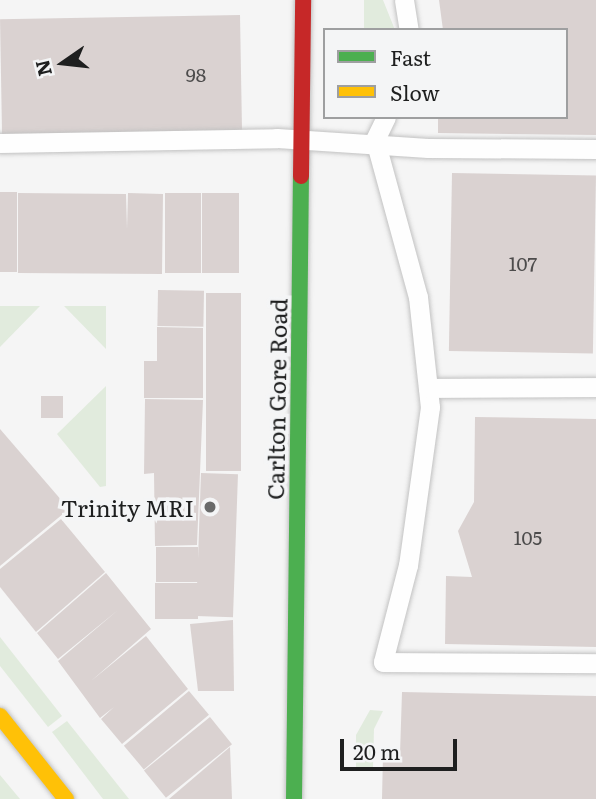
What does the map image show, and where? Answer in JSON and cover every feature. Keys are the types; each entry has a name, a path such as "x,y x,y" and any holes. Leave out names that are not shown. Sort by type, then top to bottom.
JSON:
{"main road":[{"name":"Carlton Gore Road","path":"294,799 303,0"},
{"path":"0,716 66,799"}],"lane":[{"path":"404,0 409,28"},
{"path":"385,119 375,140 418,297 428,388 415,523 383,662 596,663"},
{"path":"0,143 303,139 375,140 428,148 596,149"},
{"path":"428,388 596,387"}],"green space":[{"path":"364,0 383,0 394,28 364,28"},
{"path":"0,306 40,306 0,347"},
{"path":"64,306 106,306 106,349"},
{"path":"106,386 106,486 100,487 57,434"},
{"path":"0,637 62,716 48,727 0,666"},
{"path":"370,710 383,711 374,729 373,768 356,768 356,735"},
{"path":"67,721 129,799 103,799 52,732"},
{"path":"0,775 20,799 0,799"}],"building":[{"path":"439,0 596,0 596,135 438,133 438,119 568,119 568,28 443,28"},
{"path":"240,15 242,131 2,135 0,19"},
{"path":"452,173 596,176 593,353 449,351"},
{"path":"0,192 17,192 17,272 0,272"},
{"path":"18,193 126,194 127,229 128,193 163,194 162,274 18,273"},
{"path":"165,193 201,193 201,273 165,273"},
{"path":"202,193 239,193 239,273 202,273"},
{"path":"158,290 204,291 203,327 157,326"},
{"path":"206,293 241,293 241,471 206,471"},
{"path":"157,327 203,328 203,398 144,398 144,361 157,361"},
{"path":"41,396 63,396 63,418 41,418"},
{"path":"145,399 203,400 197,545 155,546 154,473 144,474"},
{"path":"475,417 596,419 596,647 445,644 446,576 472,577 458,531 474,502"},
{"path":"0,429 69,509 0,566"},
{"path":"201,473 238,474 233,617 196,616"},
{"path":"61,519 105,572 36,632 0,587 0,569"},
{"path":"156,547 198,547 198,582 156,582"},
{"path":"106,573 151,629 91,681 146,636 188,689 122,744 101,719 114,707 100,718 58,661 118,610 58,659 37,633"},
{"path":"155,583 198,583 198,619 155,619"},
{"path":"233,620 234,691 198,691 190,624"},
{"path":"189,691 209,715 144,769 124,746"},
{"path":"402,692 596,696 596,799 382,799 383,754 400,754"},
{"path":"210,717 232,744 166,798 144,770"},
{"path":"230,747 232,799 169,799"}],"traffic: fast":[{"path":"294,799 301,176"}],"traffic: slow":[{"path":"0,716 66,799"}],"traffic: jam":[{"path":"301,176 303,0"}],"place":[{"name":"Trinity MRI","path":"210,507"}]}
